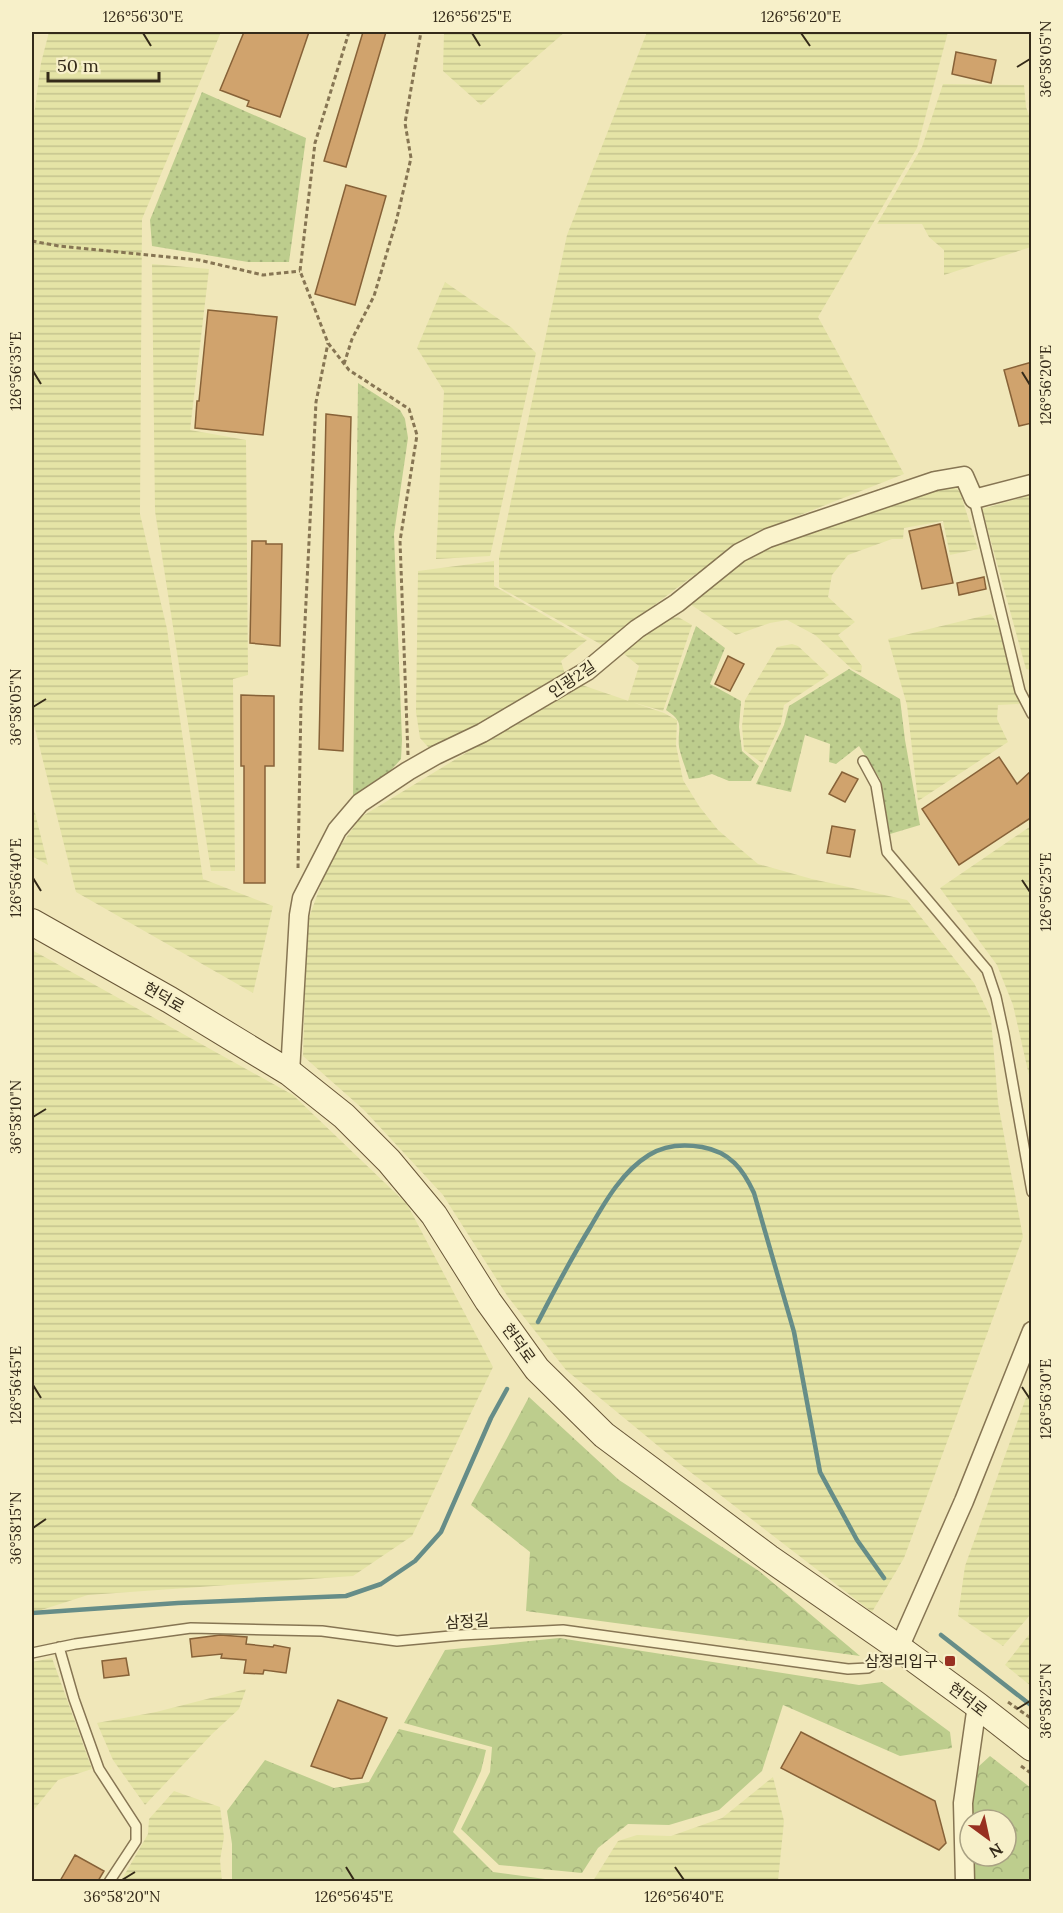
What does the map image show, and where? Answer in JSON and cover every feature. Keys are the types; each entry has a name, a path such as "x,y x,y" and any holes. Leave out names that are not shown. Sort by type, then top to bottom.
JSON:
{"main road":[{"name":"현덕로","path":"32,922 170,1000 290,1073 344,1116 389,1161 434,1215 488,1301 537,1369 604,1435 769,1558 977,1705 1032,1748"}],"street":[{"name":"인광2길","path":"290,1073 299,915 302,898 337,830 360,803 436,754 482,733 587,671 637,629 677,603 739,553 768,538 935,481 964,476 974,499"},
{"path":"974,499 1032,484"},
{"path":"899,1648 964,1501 1032,1331"},
{"path":"964,1881 963,1803 977,1705"}],"lane":[{"path":"974,499 1020,691 1032,714"},
{"path":"862,761 876,785 887,852 987,970 1004,1034 1032,1192"},
{"name":"삼정길","path":"32,1653 191,1628 322,1631 397,1641 563,1630 848,1669 868,1668 899,1648"},
{"path":"59,1647 74,1699 99,1769 136,1826 136,1841 109,1881"}],"path":[{"path":"349,32 315,143 300,271 328,343 349,370 409,409 417,435 400,541 408,771"},
{"path":"344,364 352,339 374,296 396,222 411,158 405,123 421,32"},
{"path":"32,241 59,246 199,260 263,275 300,271"},
{"path":"302,898 298,872 304,654 316,402 328,343"}],"shaded area":[{"path":"49,32 221,32 142,219 140,514 167,629 203,879 273,906 253,993 76,892 32,717 32,130 41,63"},
{"path":"444,32 565,32 481,105 443,71"},
{"path":"647,32 948,32 917,148 818,317 904,474 757,532 690,578 602,645 499,587 499,558 567,235"},
{"path":"943,84 1024,85 1026,107 1032,124 1031,247 944,275 944,250 929,237 922,224 877,224 922,147"},
{"path":"152,264 209,269 190,430 246,440 248,675 233,679 235,871 211,871 155,511"},
{"path":"445,282 512,328 536,353 490,556 436,559 444,391 417,348"},
{"path":"954,486 960,492 978,549 950,555 943,521 904,528 903,539 892,539 848,555 832,575 828,597 855,622 838,635 862,666 861,673 852,669 815,635 787,620 770,623 736,635 690,604 739,564 769,545 931,489"},
{"path":"1032,495 1031,670 1026,669 982,509"},
{"path":"494,561 494,586 587,640 561,661 566,677 475,731 429,748 420,738 416,712 418,571"},
{"path":"991,614 997,623 1020,704 998,705 997,719 1008,742 918,801 907,705 888,639"},
{"path":"678,617 692,625 663,711 628,701 639,666 624,654 632,640 664,619"},
{"path":"792,644 798,646 829,675 784,705 781,724 762,763 744,750 742,726 745,700 777,647"},
{"path":"579,684 664,713 677,720 676,745 683,780 699,806 718,830 758,864 812,879 907,900 974,983 991,1018 998,1103 1023,1237 904,1558 872,1612 680,1464 566,1370 508,1297 443,1195 364,1110 303,1056 307,923 330,860 361,817"},
{"path":"32,801 48,865 32,856"},
{"path":"1031,826 1031,1084 1013,1005 997,965 940,888"},
{"path":"32,950 293,1095 407,1204 493,1367 412,1536 353,1576 88,1595 32,1613"},
{"path":"1031,1384 1031,1614 1003,1646 958,1616 965,1566"},
{"path":"1031,1632 1031,1686 1005,1665"},
{"path":"52,1658 92,1769 58,1780 32,1812 32,1662"},
{"path":"246,1689 239,1709 212,1734 145,1805 113,1760 97,1723 156,1712"},
{"path":"773,1777 784,1821 778,1881 593,1881 618,1841 637,1835 671,1836 722,1818"},
{"path":"174,1791 220,1807 224,1837 220,1860 222,1881 121,1881 148,1834 149,1819"}],"green space":[{"path":"202,92 306,138 289,262 248,262 152,246 150,220"},
{"path":"358,383 400,410 405,419 408,438 394,534 401,759 385,777 353,799"},
{"path":"696,626 725,648 710,684 741,701 739,727 742,751 759,766 751,781 729,781 712,774 689,779 679,747 678,722 666,710"},
{"path":"849,669 900,699 920,825 890,834 880,779 859,746 836,764 829,762 830,744 805,735 791,792 756,784 784,725 789,706"},
{"path":"529,1397 619,1480 759,1571 860,1656 526,1611 530,1552 471,1505"},
{"path":"559,1638 859,1685 882,1682 950,1732 952,1748 900,1756 783,1705 762,1771 719,1810 669,1825 628,1824 598,1848 582,1873 499,1865 461,1829 490,1772 492,1747 404,1723 445,1650"},
{"path":"399,1729 486,1750 481,1771 453,1832 493,1872 560,1881 232,1881 232,1844 227,1811 265,1760 334,1788 369,1782"},
{"path":"990,1756 1031,1788 1031,1881 974,1881 973,1868 1018,1868 1018,1808 970,1808 970,1796 978,1767"}],"building":[{"path":"244,32 309,32 280,117 247,106 249,101 220,90"},
{"path":"363,32 386,32 346,167 324,161"},
{"path":"956,52 996,60 991,83 952,74"},
{"path":"346,185 386,196 355,305 315,294"},
{"path":"208,310 277,317 263,435 195,428"},
{"path":"1032,362 1032,423 1019,426 1004,370"},
{"path":"326,414 351,417 343,751 319,749"},
{"path":"940,524 953,583 922,589 909,531"},
{"path":"252,541 282,544 280,646 250,643"},
{"path":"984,577 986,589 959,595 957,583"},
{"path":"728,656 744,664 730,691 715,684"},
{"path":"241,695 274,696 274,766 265,766 265,883 244,883 244,766 241,766"},
{"path":"999,757 1017,784 1032,770 1032,817 959,865 922,809"},
{"path":"842,772 858,779 845,802 829,794"},
{"path":"832,826 855,830 850,857 827,853"},
{"path":"220,1635 247,1637 246,1644 290,1648 286,1673 264,1670 263,1674 244,1673 246,1660 221,1658 222,1654 192,1657 190,1639"},
{"path":"126,1658 129,1675 104,1678 102,1661"},
{"path":"338,1700 387,1718 362,1778 351,1779 311,1766"},
{"path":"801,1732 935,1801 946,1843 939,1850 781,1768"},
{"path":"75,1855 104,1871 98,1881 60,1881"}],"waterway":[{"path":"538,1322 570,1261 603,1206 631,1169 649,1155 668,1147 695,1146 712,1149 728,1157 740,1169 754,1193 794,1332 820,1472 857,1540 884,1578"},
{"path":"32,1613 178,1603 346,1596 381,1584 415,1561 441,1532 491,1418 507,1389"},
{"path":"941,1635 1032,1706"}],"place":[{"name":"삼정리입구","path":"950,1661"}]}
